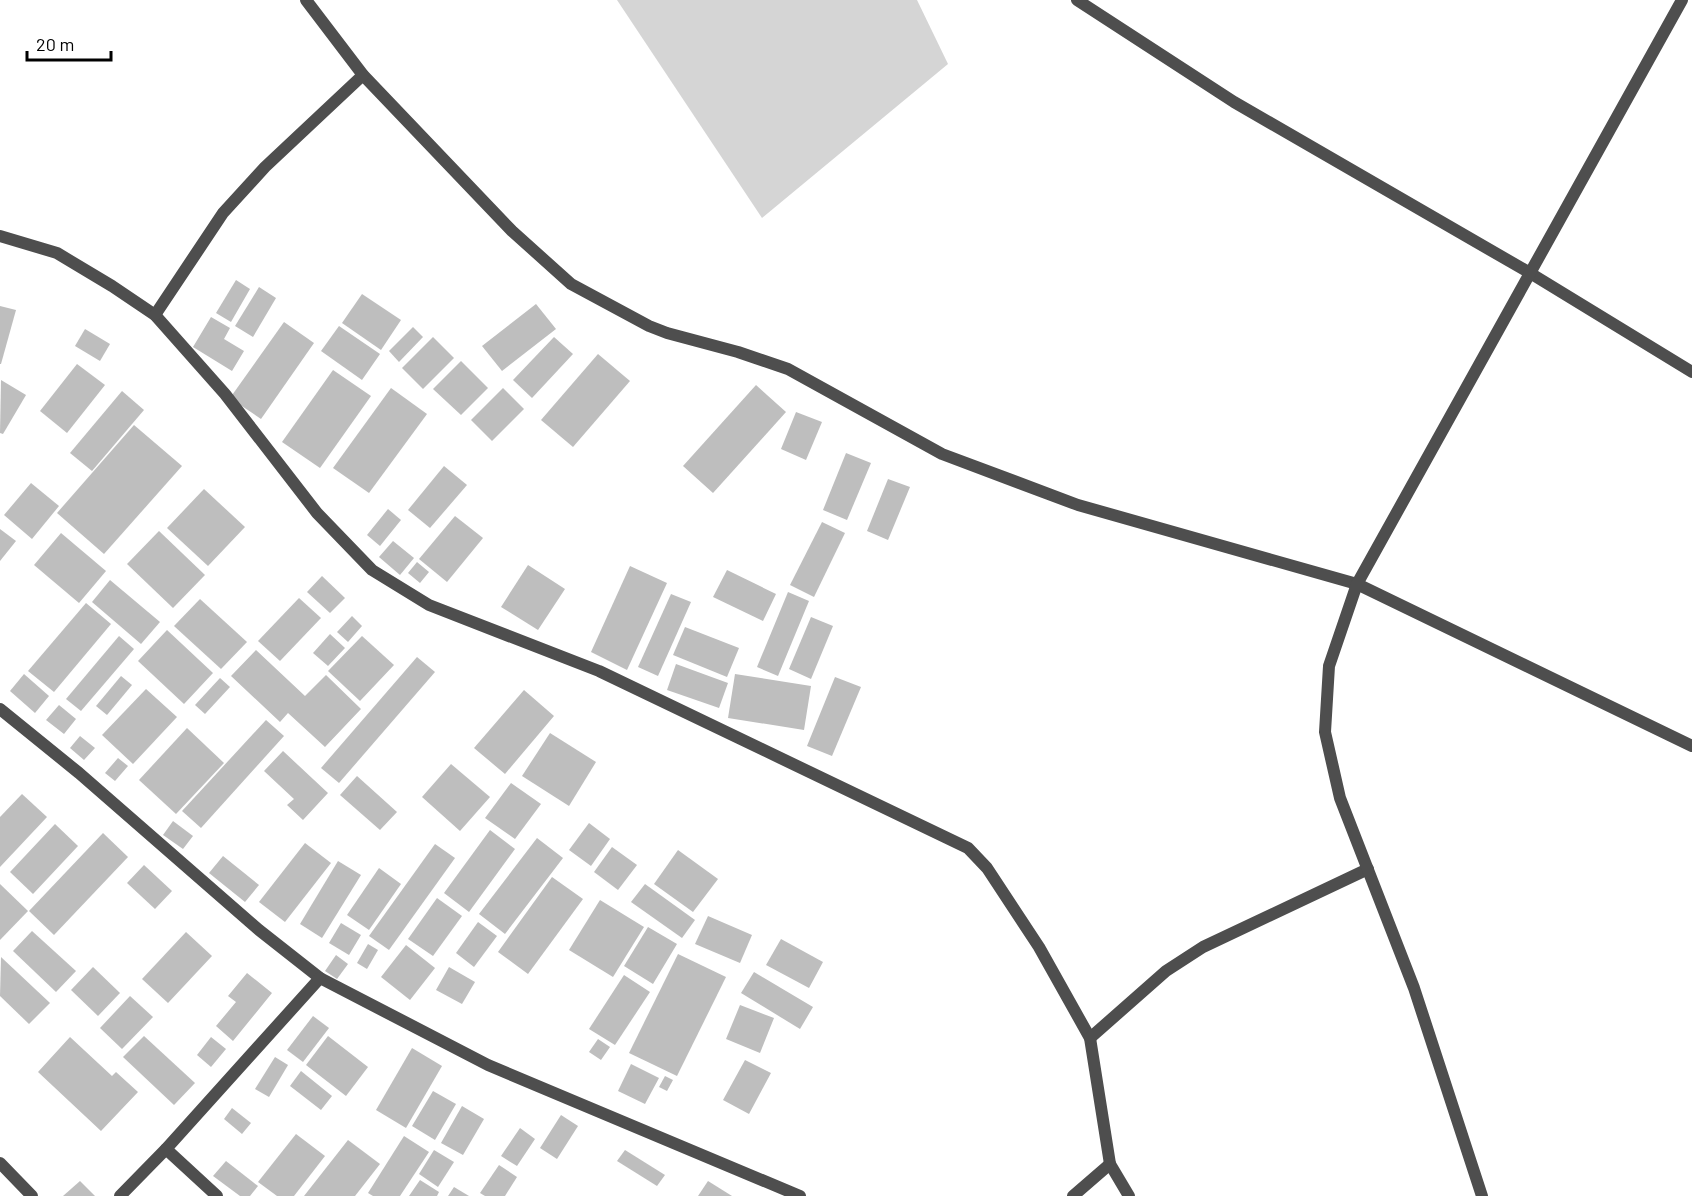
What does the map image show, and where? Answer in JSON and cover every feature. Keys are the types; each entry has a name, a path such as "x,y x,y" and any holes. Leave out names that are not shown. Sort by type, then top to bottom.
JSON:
{"street":[{"path":"306,0 363,75 512,231 571,284 649,326 788,369 942,454 1078,505 1358,584 1692,746"},
{"path":"1077,0 1234,102 1530,273 1692,372"},
{"path":"1482,1196 1414,988 1340,798 1325,732 1329,666 1358,584 1682,0"},
{"path":"155,315 223,213 264,167 363,75"},
{"path":"0,236 57,253 155,315 225,394 317,513 372,570 429,604 599,671 968,848 987,868 1039,947 1090,1038 1110,1164 1128,1196"},
{"path":"0,709 79,773 259,930 320,978 488,1065 800,1196"},
{"path":"1090,1038 1166,971 1203,946 1368,869"},
{"path":"120,1196 166,1149 320,978"},
{"path":"166,1149 217,1196"},
{"path":"0,1163 32,1196"},
{"path":"1073,1196 1110,1164"}],"shaded area":[{"path":"617,0 917,0 948,64 762,218"}],"building":[{"path":"236,280 250,289 231,322 216,313"},
{"path":"259,287 276,298 253,337 235,326"},
{"path":"362,294 401,320 381,350 342,323"},
{"path":"536,304 556,329 502,371 482,346"},
{"path":"0,306 16,310 1,364 0,364"},
{"path":"211,317 230,328 224,339 244,351 232,371 193,347"},
{"path":"284,322 314,343 261,419 230,398"},
{"path":"339,326 380,354 362,380 321,351"},
{"path":"413,327 423,337 399,362 389,351"},
{"path":"85,329 110,344 100,361 75,346"},
{"path":"433,337 454,358 423,389 402,368"},
{"path":"554,337 573,354 532,398 513,380"},
{"path":"598,354 630,381 573,447 541,420"},
{"path":"461,361 488,388 461,415 433,389"},
{"path":"77,364 105,385 67,433 40,411"},
{"path":"333,370 371,396 320,468 282,442"},
{"path":"1,380 26,395 3,434 0,433"},
{"path":"756,385 786,412 713,493 683,466"},
{"path":"391,388 427,414 369,493 333,468"},
{"path":"503,388 524,409 492,441 471,420"},
{"path":"122,391 144,410 92,471 70,453"},
{"path":"796,412 822,422 806,460 781,449"},
{"path":"134,425 182,466 104,554 57,513"},
{"path":"846,453 871,463 847,520 823,510"},
{"path":"444,466 467,485 430,528 408,510"},
{"path":"888,479 910,487 888,540 867,531"},
{"path":"31,483 59,506 32,539 4,515"},
{"path":"204,489 245,527 208,566 167,528"},
{"path":"388,509 401,520 380,546 367,535"},
{"path":"455,516 483,538 447,582 419,559"},
{"path":"822,522 845,533 814,597 790,585"},
{"path":"0,529 16,541 0,561"},
{"path":"159,531 205,575 173,608 127,564"},
{"path":"61,533 106,571 79,603 34,565"},
{"path":"393,541 414,558 400,575 379,557"},
{"path":"417,562 429,572 420,583 408,573"},
{"path":"528,565 565,589 538,630 501,607"},
{"path":"630,566 667,583 627,670 591,652"},
{"path":"727,570 776,594 763,621 713,597"},
{"path":"322,576 345,598 330,613 307,592"},
{"path":"110,580 160,622 141,644 92,602"},
{"path":"788,592 809,601 778,676 757,667"},
{"path":"671,594 691,602 658,676 638,667"},
{"path":"299,598 321,618 280,661 258,641"},
{"path":"200,599 247,642 221,669 174,626"},
{"path":"86,603 111,624 54,692 28,671"},
{"path":"352,616 362,626 348,642 337,632"},
{"path":"811,617 833,626 811,679 789,669"},
{"path":"685,627 739,648 727,677 673,655"},
{"path":"167,630 213,673 184,704 138,661"},
{"path":"330,634 345,648 328,666 313,653"},
{"path":"119,636 134,649 81,711 66,699"},
{"path":"362,636 394,665 360,701 328,671"},
{"path":"256,650 305,696 326,675 361,709 325,747 288,713 280,722 231,676"},
{"path":"417,657 435,672 339,783 321,768"},
{"path":"676,664 728,683 719,708 667,690"},
{"path":"24,674 49,696 35,713 10,691"},
{"path":"735,674 811,686 804,730 728,718"},
{"path":"121,676 132,685 107,715 96,706"},
{"path":"835,677 861,687 832,756 807,746"},
{"path":"220,678 230,687 205,714 195,705"},
{"path":"146,689 177,717 133,764 102,735"},
{"path":"524,690 554,716 505,774 474,748"},
{"path":"59,705 76,719 64,734 46,720"},
{"path":"266,720 284,736 201,828 182,811"},
{"path":"187,728 224,763 176,814 139,780"},
{"path":"550,733 596,762 569,806 522,776"},
{"path":"80,736 95,748 84,760 70,748"},
{"path":"283,751 328,793 303,820 287,805 294,799 264,771"},
{"path":"118,758 128,766 115,781 105,773"},
{"path":"451,764 490,797 460,831 422,797"},
{"path":"357,776 397,812 380,830 340,795"},
{"path":"511,783 541,804 515,839 485,818"},
{"path":"22,794 47,817 0,867 0,817"},
{"path":"173,821 193,836 183,849 163,835"},
{"path":"589,823 610,839 591,866 569,850"},
{"path":"55,824 78,846 33,894 10,872"},
{"path":"490,830 515,849 469,912 444,893"},
{"path":"103,833 128,857 54,935 29,911"},
{"path":"537,838 563,858 505,934 479,914"},
{"path":"305,843 331,863 285,922 259,902"},
{"path":"435,844 455,858 389,950 369,936"},
{"path":"612,847 637,865 618,890 594,872"},
{"path":"678,850 718,879 693,912 654,884"},
{"path":"223,856 259,885 245,902 209,873"},
{"path":"338,861 361,875 322,938 300,924"},
{"path":"144,865 172,891 155,909 127,883"},
{"path":"379,868 401,884 369,930 347,915"},
{"path":"552,877 583,899 528,974 498,952"},
{"path":"0,884 28,911 0,940"},
{"path":"645,884 695,920 682,938 631,902"},
{"path":"437,898 462,916 433,956 408,939"},
{"path":"600,900 644,927 613,977 569,950"},
{"path":"708,916 752,935 740,963 695,944"},
{"path":"478,922 497,936 474,967 456,953"},
{"path":"341,923 361,935 349,955 329,943"},
{"path":"648,927 677,944 653,984 624,966"},
{"path":"32,931 76,971 56,992 13,951"},
{"path":"186,932 212,956 168,1003 142,979"},
{"path":"781,939 823,962 809,988 766,965"},
{"path":"368,944 378,950 367,969 357,963"},
{"path":"406,945 435,968 410,1000 381,977"},
{"path":"678,954 726,977 677,1076 629,1053"},
{"path":"336,955 348,964 337,979 325,971"},
{"path":"1,957 50,1003 29,1024 0,996"},
{"path":"93,967 120,993 98,1016 71,990"},
{"path":"449,967 475,982 462,1004 436,990"},
{"path":"754,972 813,1007 800,1029 741,993"},
{"path":"247,973 272,993 233,1041 216,1026 236,1002 228,996"},
{"path":"624,975 650,992 615,1045 589,1029"},
{"path":"130,996 153,1017 122,1049 100,1028"},
{"path":"740,1005 774,1018 760,1053 726,1039"},
{"path":"313,1016 329,1028 303,1062 287,1050"},
{"path":"144,1036 195,1083 174,1105 123,1057"},
{"path":"328,1036 368,1067 346,1096 306,1065"},
{"path":"70,1037 112,1076 116,1072 138,1092 101,1131 38,1072"},
{"path":"211,1037 226,1049 211,1067 197,1055"},
{"path":"598,1039 610,1047 601,1060 589,1052"},
{"path":"412,1048 442,1066 406,1128 376,1110"},
{"path":"275,1057 288,1065 269,1097 255,1089"},
{"path":"745,1060 771,1073 749,1114 723,1100"},
{"path":"631,1064 659,1078 645,1104 618,1091"},
{"path":"301,1071 332,1096 321,1110 290,1086"},
{"path":"665,1076 673,1080 667,1091 659,1087"},
{"path":"433,1091 456,1104 435,1140 412,1126"},
{"path":"462,1106 484,1119 463,1155 441,1143"},
{"path":"232,1108 251,1123 242,1134 224,1119"},
{"path":"561,1115 578,1126 557,1159 540,1148"},
{"path":"520,1128 535,1139 517,1166 501,1156"},
{"path":"296,1134 325,1156 294,1196 277,1196 258,1182"},
{"path":"404,1136 429,1152 400,1196 373,1196 368,1193"},
{"path":"348,1140 380,1164 355,1196 304,1196"},
{"path":"434,1150 454,1162 438,1187 419,1174"},
{"path":"625,1150 665,1175 657,1186 617,1161"},
{"path":"226,1161 258,1186 250,1196 240,1196 213,1176"},
{"path":"499,1165 517,1177 505,1196 485,1196 480,1193"},
{"path":"420,1180 439,1192 437,1196 409,1196"},
{"path":"80,1181 95,1196 63,1196"},
{"path":"708,1181 732,1196 698,1196"},
{"path":"454,1187 469,1196 448,1196"}]}
